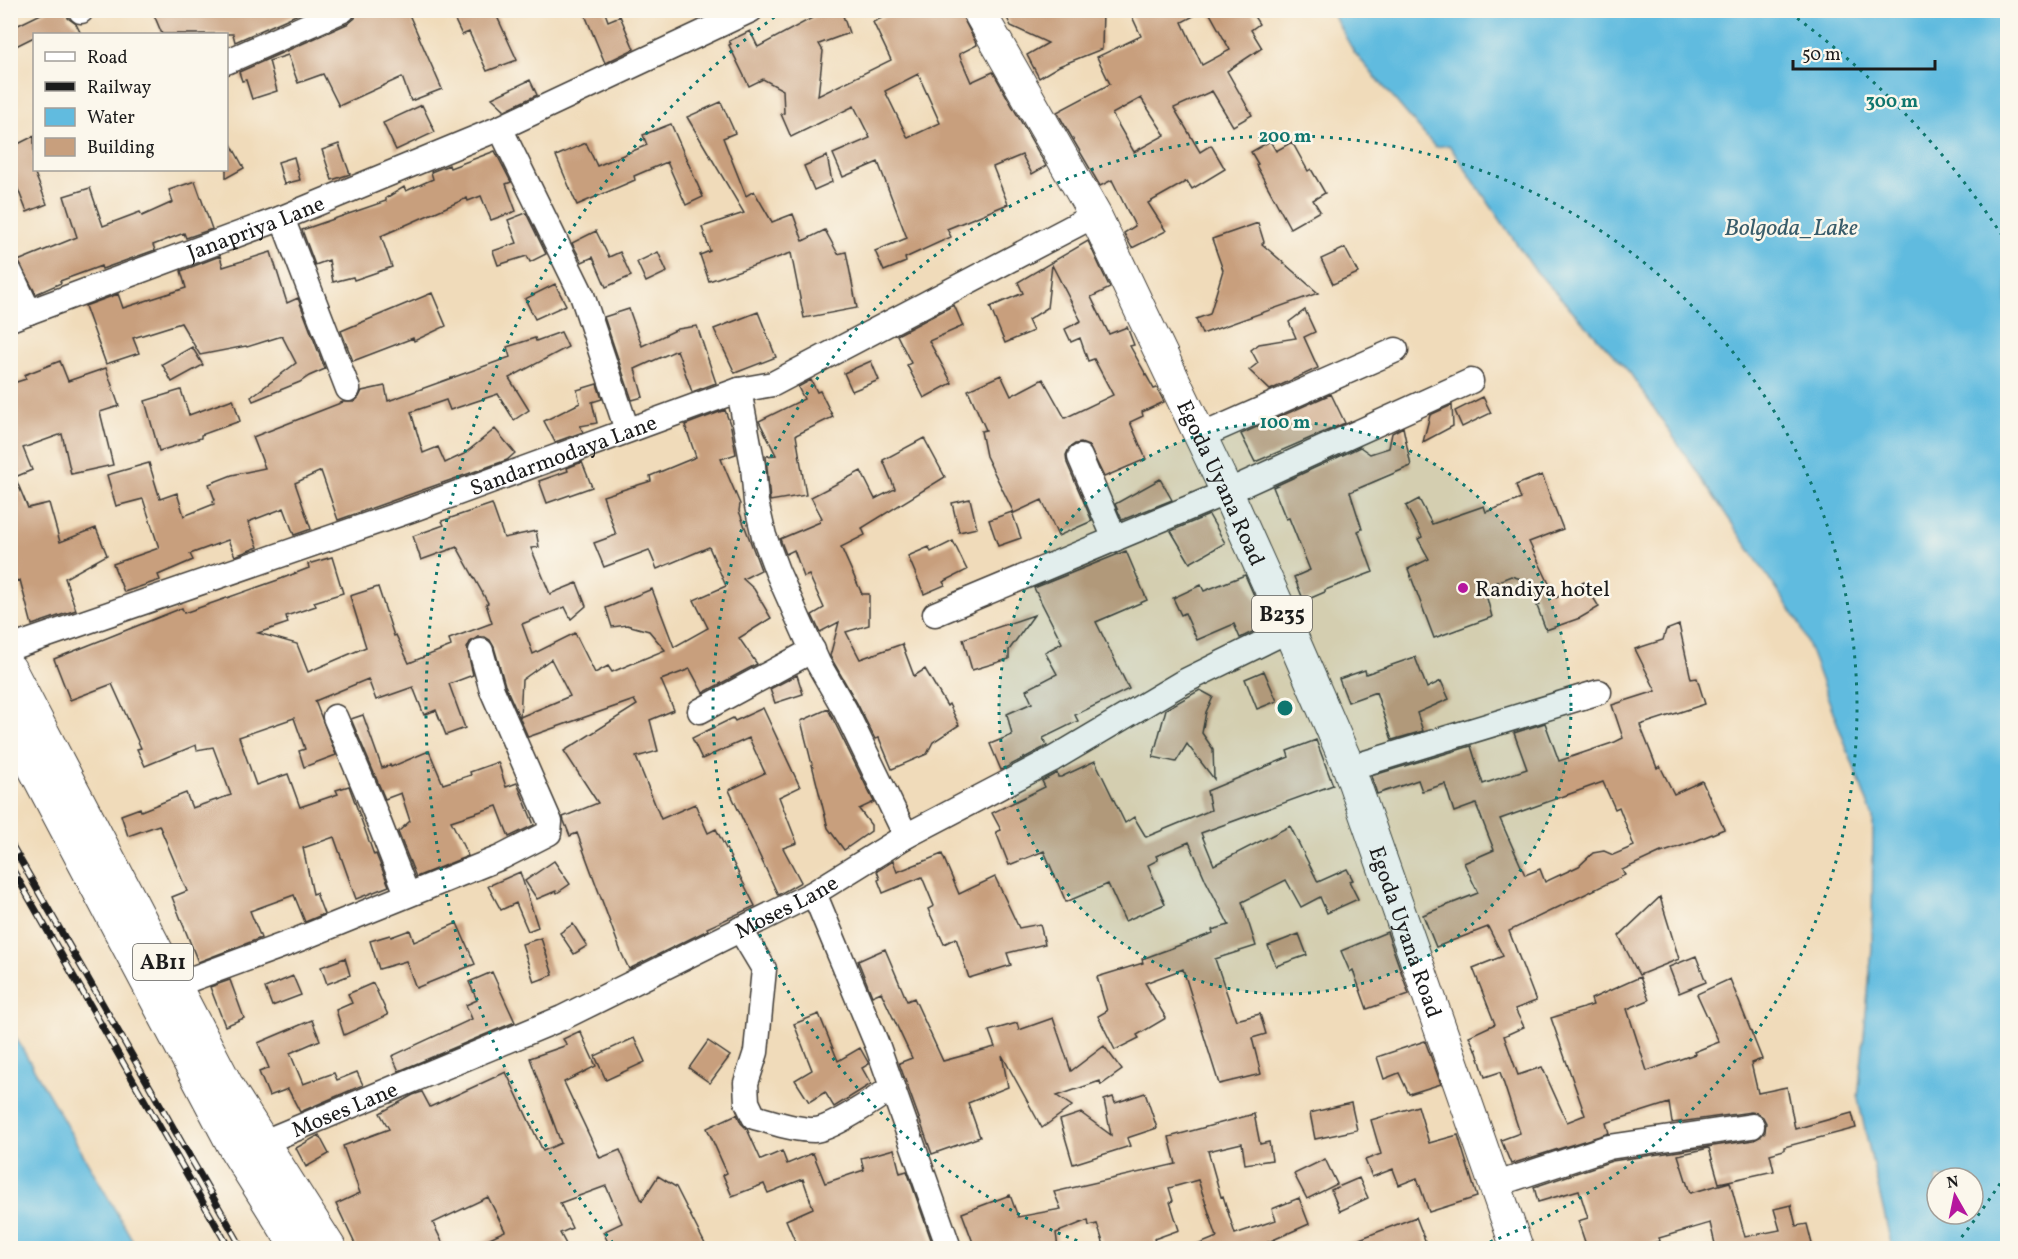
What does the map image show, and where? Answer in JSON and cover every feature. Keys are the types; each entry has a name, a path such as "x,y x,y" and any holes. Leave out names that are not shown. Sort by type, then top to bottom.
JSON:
{"main road":[{"name":"Egoda Uyana Road","path":"978,10 1095,215 1227,492 1349,768 1494,1185 1509,1246"},
{"name":"AB11","path":"10,669 229,1089 330,1248"},
{"name":"AB11","path":"10,723 235,1149 297,1248"}],"street":[{"path":"228,61 343,10"},
{"name":"Janapriya Lane","path":"20,315 282,218 500,128 751,10"},
{"path":"500,128 582,295 627,430"},
{"name":"Sandarmodaya Lane","path":"10,648 411,510 739,390 773,384 1095,215"},
{"path":"282,218 348,389"},
{"path":"10,272 20,315"},
{"path":"1201,436 1396,350"},
{"path":"935,614 1227,492 1471,381"},
{"path":"739,390 753,466 756,502 777,571 813,650 906,836"},
{"path":"1080,458 1115,539"},
{"name":"Moses Lane","path":"264,1142 562,1018 814,893 906,836 1053,759 1183,682 1289,630"},
{"path":"700,711 813,650"},
{"path":"175,985 292,942 502,857 549,832 550,822 492,690 481,651"},
{"path":"1349,768 1599,692"},
{"path":"335,717 407,894"},
{"path":"814,893 878,1047 949,1248"},
{"path":"740,928 764,969 756,1052 746,1083 747,1102 754,1117 816,1130 849,1115 892,1087"},
{"path":"1494,1185 1610,1147 1752,1126"}],"water":[{"name":"Bolgoda_Lake","path":"1331,11 2007,11 2007,1248 1892,1248 1858,1099 1872,949 1873,818 1800,624 1630,373 1534,269 1449,145 1435,147 1354,52"},
{"path":"11,1029 137,1248 11,1248"}],"building":[{"path":"49,10 67,10 68,18 76,24 80,33 33,33 33,38 10,49 10,29"},
{"path":"152,10 307,10 235,42 233,34 228,33 162,33"},
{"path":"357,10 407,10 442,89 411,101 402,77 339,106 323,74 298,83 288,55 269,61 277,91 252,99 246,80 242,81 239,72 349,23 355,18"},
{"path":"450,10 494,10 517,60 487,71 469,32 462,35"},
{"path":"583,10 604,10 608,21 620,16 634,49 605,63"},
{"path":"813,10 841,10 849,33 819,44 823,51 818,96 891,60 873,22 899,10 959,10 977,45 959,54 971,82 993,72 1046,166 1032,174 1022,155 993,167 1008,204 947,229 951,237 905,258 906,262 884,271 875,251 907,238 878,162 843,177 833,154 870,138 854,106 791,137 781,114 784,113 783,90 763,79 749,86 729,45 731,44 729,41 750,31 758,47 816,16","holes":["918,74 940,123 908,138 885,91"]},
{"path":"1003,10 1103,10 1102,49 1059,66 1039,78 1027,55 1048,43 1011,26"},
{"path":"1129,10 1205,10 1182,22 1202,65 1230,50 1208,10 1250,10 1259,24 1251,30 1262,48 1227,71 1252,115 1233,126 1212,91 1174,108 1200,152 1211,145 1225,169 1192,189 1187,181 1148,203 1166,231 1132,248 1124,233 1135,226 1112,180 1100,186 1057,112 1110,84 1097,57 1141,36","holes":["1141,98 1165,135 1134,152 1112,114"]},
{"path":"530,80 537,95 505,110 492,98"},
{"path":"721,102 735,133 723,138 746,196 754,191 772,222 793,214 803,241 825,230 838,254 846,252 857,308 804,318 791,253 709,281 700,255 710,251 702,227 744,213 687,117"},
{"path":"422,105 435,132 396,150 383,123"},
{"path":"671,124 703,197 686,205 667,162 634,176 635,180 577,205 556,156 586,143 597,166 647,145 643,135"},
{"path":"33,136 33,171 47,204 27,212 10,169 10,148"},
{"path":"228,139 244,168 226,178 226,171 228,171"},
{"path":"1270,141 1276,151 1292,142 1308,171 1311,169 1325,193 1313,200 1320,211 1290,228 1251,152"},
{"path":"339,144 350,174 332,180 322,150"},
{"path":"495,151 511,182 506,184 516,211 491,220 481,196 468,201 467,198 381,236 392,267 354,280 353,277 333,282 329,260 315,265 302,230 386,201 386,198 404,187 406,191 433,179 431,172 449,165 450,168"},
{"path":"827,156 832,182 814,190 804,166"},
{"path":"294,157 300,180 284,184 278,162"},
{"path":"195,181 212,229 186,238 184,233 153,245 155,250 60,281 61,283 36,294 18,261 77,237 64,196 90,188 103,226 140,212 142,216 173,202 169,190"},
{"path":"526,213 546,254 530,262 527,256 498,265 493,251 517,243 508,220"},
{"path":"1258,223 1264,242 1262,244 1318,293 1202,334 1196,319 1210,314 1223,270 1212,239"},
{"path":"596,231 609,257 620,252 631,276 606,287 593,257 582,262 572,243"},
{"path":"1088,241 1110,288 1091,297 1109,334 1127,327 1134,345 1130,346 1154,389 1157,388 1164,402 1142,412 1143,416 1130,422 1146,459 1104,477 1089,446 1081,443 1069,448 1066,455 1067,463 1092,521 1058,536 1042,500 1014,513 986,456 981,431 986,430 968,390 1001,375 1011,396 1043,379 1065,418 1113,395 1094,359 1088,361 1080,338 1071,342 1065,329 1081,321 1052,265 1047,308 1028,320 1033,331 1005,343 990,307 1023,293 1018,282"},
{"path":"1345,248 1358,273 1333,284 1321,259"},
{"path":"271,252 287,303 298,298 325,369 253,401 251,397 296,363 282,336 247,347 200,355 181,323 133,338 139,353 106,364 85,306 118,294 123,308 186,288 181,271 220,256 223,267"},
{"path":"658,252 667,272 646,282 637,262"},
{"path":"555,284 566,305 535,319 525,299"},
{"path":"432,293 446,326 414,341 413,338 353,361 341,331"},
{"path":"954,305 963,326 929,341 952,383 924,398 907,365 911,363 897,335"},
{"path":"629,309 642,346 678,329 697,326 716,383 692,392 677,350 635,369 643,397 632,400 604,317"},
{"path":"1305,310 1315,332 1304,337 1318,368 1270,390 1249,370 1258,363 1251,350 1259,344 1296,338 1289,322"},
{"path":"758,312 776,357 735,373 714,329"},
{"path":"561,332 568,347 509,378 529,410 514,420 498,394 450,410 446,400 411,412 423,453 438,447 445,463 464,454 495,429 515,453 507,460 338,520 321,471 295,483 311,529 294,535 284,508 248,522 258,547 235,556 228,540 190,554 193,560 158,575 160,580 124,592 113,564 159,548 143,499 116,506 107,475 149,463 160,499 177,493 184,516 214,504 215,500 209,484 232,475 265,468 253,437 343,402 354,402 362,391 385,386 388,401 510,357 507,347 535,338 536,341"},
{"path":"192,347 203,365 172,382 162,364"},
{"path":"60,361 68,381 106,368 119,406 100,412 113,465 71,474 62,434 23,448 32,470 15,477 28,508 49,503 60,542 96,528 107,555 65,578 76,610 32,625 20,580 17,581 10,568 10,384 26,379 24,375"},
{"path":"871,361 879,380 852,391 844,373"},
{"path":"811,380 817,392 820,391 833,417 796,435 806,495 770,501 766,456 776,455 759,421 804,399 798,387"},
{"path":"597,384 602,399 592,402 597,423 580,426 583,432 555,442 544,421 580,403 577,390"},
{"path":"181,390 189,415 233,399 240,421 201,435 201,438 159,451 145,401"},
{"path":"1331,394 1345,423 1255,462 1241,434"},
{"path":"1483,397 1491,413 1462,427 1455,411"},
{"path":"1452,405 1453,426 1423,442 1430,415"},
{"path":"725,410 736,454 721,459 740,504 739,511 761,570 743,579 754,589 771,618 739,638 757,664 703,693 690,669 661,680 674,710 650,720 658,751 636,757 661,819 695,804 708,833 716,829 755,906 629,969 577,833 570,836 564,821 563,817 598,803 564,751 637,705 634,700 528,737 505,685 494,647 490,640 478,637 470,642 467,648 473,675 449,684 465,728 446,735 436,710 424,715 413,687 376,700 368,679 315,701 336,755 304,767 299,751 305,749 294,718 239,737 256,785 288,774 300,807 338,794 336,790 349,786 374,855 376,854 389,886 356,899 334,837 303,848 313,894 316,893 324,914 305,922 294,895 250,911 261,938 198,962 172,897 187,891 159,825 128,836 121,815 140,808 141,811 186,793 192,808 231,795 213,747 197,750 196,745 145,766 137,749 141,748 112,684 70,700 54,659 182,608 184,613 278,580 309,568 308,564 332,557 343,593 314,602 316,606 286,616 288,623 258,633 297,644 308,672 366,647 350,596 378,587 394,636 396,635 409,663 451,646 449,639 492,623 486,604 488,603 457,547 421,560 413,536 444,525 442,521 492,504 504,538 536,531 539,547 531,548 550,594 577,583 586,606 571,619 565,607 522,624 533,654 575,633 595,673 608,666 612,672 665,650 649,631 627,625 612,627 606,608 652,589 674,647 708,628 694,600 726,586 709,547 657,569 649,550 604,567 594,543 616,535 603,496 651,481 650,476 696,457 685,425","holes":["551,659 570,696 520,717 522,680"]},
{"path":"1403,427 1411,466 1350,492 1362,529 1358,531 1373,572 1325,590 1304,601 1294,577 1310,570 1289,518 1286,519 1273,487 1360,447 1370,454 1389,448 1392,433"},
{"path":"924,438 945,477 862,528 865,535 841,547 862,594 869,594 869,625 846,632 860,659 902,644 914,676 925,669 947,706 949,704 959,725 933,742 927,754 892,769 879,738 875,739 830,656 839,622 820,632 812,615 824,608 809,575 804,577 794,550 786,554 780,539 820,522 822,518 811,497 861,471 875,499 895,489 883,460"},
{"path":"582,462 592,487 547,503 539,481 568,471 567,468"},
{"path":"1542,475 1563,529 1529,542 1556,598 1584,582 1599,607 1580,618 1546,630 1537,606 1540,605 1528,581 1511,576 1484,587 1492,617 1434,638 1408,569 1429,559 1418,539 1422,537 1406,506 1419,499 1432,524 1484,506 1486,512 1521,499 1516,485"},
{"path":"1160,479 1172,500 1122,520 1115,504"},
{"path":"970,499 977,528 959,532 952,503"},
{"path":"1012,512 1021,538 998,546 989,520"},
{"path":"1209,515 1225,543 1190,563 1171,531"},
{"path":"953,541 967,570 943,582 945,585 924,594 908,556 929,547 931,552"},
{"path":"1126,551 1147,600 1096,622 1129,689 1075,715 1078,721 1043,738 1047,746 1001,770 990,744 1012,735 1007,714 1032,703 1026,690 1057,674 1045,652 1062,643 1034,588"},
{"path":"1245,575 1267,625 1240,638 1234,624 1197,640 1185,613 1181,615 1173,598 1201,585 1204,591"},
{"path":"1034,615 1009,650 1009,659 972,670 963,639"},
{"path":"1679,625 1691,679 1697,678 1705,704 1640,725 1657,768 1660,766 1674,794 1702,781 1724,829 1661,852 1622,870 1625,875 1509,931 1536,1001 1515,1009 1524,1027 1504,1036 1518,1075 1542,1067 1567,1122 1585,1115 1551,1018 1593,1005 1591,999 1640,977 1649,1000 1627,1009 1647,1071 1695,1054 1694,1052 1719,1042 1697,994 1730,979 1762,1059 1751,1063 1758,1093 1787,1087 1795,1129 1852,1113 1856,1128 1784,1147 1784,1150 1770,1154 1774,1171 1719,1183 1709,1148 1678,1155 1690,1193 1730,1182 1745,1237 1780,1230 1774,1209 1791,1205 1796,1226 1807,1224 1813,1248 1716,1248 1710,1223 1659,1238 1660,1241 1632,1248 1630,1243 1614,1248 1587,1248 1578,1221 1588,1218 1579,1190 1538,1202 1534,1187 1612,1161 1754,1140 1765,1132 1766,1123 1763,1117 1751,1112 1672,1123 1669,1103 1606,1123 1609,1133 1511,1164 1501,1140 1520,1133 1500,1072 1485,1077 1469,1036 1495,1024 1473,968 1503,956 1488,927 1436,947 1423,915 1478,893 1464,863 1494,850 1476,804 1454,812 1445,784 1422,791 1418,780 1377,794 1371,776 1471,746 1483,784 1527,769 1514,733 1545,723 1559,761 1615,742 1623,738 1612,705 1656,691 1635,649 1663,640 1666,630","holes":["1603,782 1615,809 1619,807 1634,846 1613,855 1604,851 1593,853 1579,866 1545,882 1540,869 1525,875 1500,819"]},
{"path":"1415,657 1427,688 1441,681 1449,699 1417,713 1423,731 1392,740 1376,692 1348,702 1339,679 1365,670 1366,674"},
{"path":"1264,671 1277,701 1257,709 1245,679"},
{"path":"797,675 803,694 775,703 770,689"},
{"path":"1200,690 1213,697 1206,712 1202,733 1213,749 1214,779 1187,744 1176,762 1153,757 1166,709"},
{"path":"763,708 800,787 779,797 797,843 783,848 801,882 778,895 729,790 765,773 749,738 702,759 692,738 733,718 735,721"},
{"path":"828,709 874,802 859,809 871,825 871,831 844,850 828,828 801,721"},
{"path":"363,715 382,768 390,765 391,767 429,751 443,784 471,775 470,772 498,762 506,787 517,783 534,825 509,837 497,806 451,821 468,856 416,877 398,832 410,821 401,793 385,799 351,719"},
{"path":"1316,740 1333,785 1201,833 1214,865 1290,826 1318,882 1347,869 1353,880 1349,881 1358,899 1327,913 1320,897 1301,907 1286,880 1242,902 1256,946 1215,959 1236,1020 1260,1014 1266,1034 1252,1038 1261,1074 1219,1084 1183,969 1145,983 1166,1018 1137,1035 1139,1038 1115,1050 1098,1016 1107,1011 1097,977 1143,963 1142,959 1229,925 1189,842 1156,856 1158,860 1148,865 1165,904 1125,921 1108,884 1066,902 1044,851 1009,865 996,832 1001,830 992,813 1045,787 1042,781 1057,773 1058,777 1061,777 1095,761 1125,823 1134,817 1146,837 1211,810 1207,791 1289,757 1287,751"},
{"path":"942,854 959,894 995,877 1019,928 1040,924 1045,944 1007,953 1011,965 969,978 956,938 944,944 928,909 934,906 922,877 883,893 878,880 880,879 877,871 893,861 897,872"},
{"path":"554,861 570,884 557,893 556,891 537,899 525,881"},
{"path":"520,872 538,927 528,931 516,903 501,910 488,886"},
{"path":"1660,897 1679,959 1639,975 1619,936"},
{"path":"457,923 475,964 416,988 406,961 379,969 370,941 410,930 414,942"},
{"path":"573,924 587,946 574,954 560,933"},
{"path":"1387,932 1409,994 1367,1009 1353,970 1350,972 1341,951"},
{"path":"1299,934 1307,955 1276,966 1268,946"},
{"path":"541,938 553,975 534,982 522,944"},
{"path":"885,949 907,1001 914,998 943,1061 995,1047 989,1031 1017,1023 1019,1030 1053,1018 1071,1071 1104,1046 1122,1070 1101,1085 1100,1081 1057,1096 1072,1106 1042,1128 1002,1055 1008,1087 968,1103 980,1137 932,1154 899,1063 912,1058 881,992 872,996 858,961"},
{"path":"1696,956 1706,982 1679,993 1669,967"},
{"path":"345,958 350,975 327,984 321,967"},
{"path":"492,972 515,1022 399,1071 392,1056 472,1019 466,1005 477,1000 469,982"},
{"path":"293,976 301,995 272,1006 265,988"},
{"path":"230,980 244,1018 225,1026 210,987"},
{"path":"373,983 388,1015 344,1035 336,1010 352,1003 348,994"},
{"path":"819,1014 838,1061 860,1048 869,1064 862,1068 871,1084 834,1107 825,1092 809,1102 795,1080 812,1070 794,1024"},
{"path":"312,1020 320,1040 290,1053 303,1084 334,1073 337,1080 357,1072 363,1085 300,1112 288,1089 269,1096 259,1072 269,1068 258,1043"},
{"path":"580,1031 596,1066 564,1082 600,1158 620,1150 642,1201 658,1176 676,1187 707,1248 611,1248 603,1232 622,1223 606,1186 560,1203 572,1228 560,1233 568,1248 468,1248 505,1231 488,1197 433,1223 445,1248 357,1248 336,1204 360,1193 343,1146 389,1129 380,1113 413,1095 422,1092 430,1107 506,1072 543,1151 561,1143 530,1058 567,1045 563,1039"},
{"path":"634,1038 645,1062 606,1080 595,1056"},
{"path":"708,1041 730,1056 710,1083 689,1068"},
{"path":"1425,1041 1441,1084 1409,1094 1399,1073 1384,1079 1377,1057"},
{"path":"1145,1093 1157,1128 1127,1138 1130,1146 1073,1164 1060,1120 1081,1113 1111,1135 1104,1100 1113,1097 1115,1103"},
{"path":"1351,1103 1357,1130 1315,1139 1310,1113"},
{"path":"1418,1106 1429,1143 1458,1135 1477,1197 1429,1212 1417,1178 1399,1185 1393,1169 1372,1177 1365,1160 1381,1154 1371,1120"},
{"path":"737,1114 747,1129 761,1160 782,1151 787,1164 813,1153 825,1183 864,1170 861,1158 894,1149 900,1173 907,1171 934,1248 798,1248 786,1220 813,1208 803,1179 768,1193 764,1184 732,1196 723,1175 727,1173 707,1128"},
{"path":"1254,1114 1260,1144 1269,1142 1272,1160 1245,1164 1242,1143 1208,1151 1221,1197 1223,1196 1235,1234 1276,1220 1272,1209 1299,1198 1309,1224 1255,1248 1190,1248 1217,1237 1198,1180 1169,1188 1173,1201 1170,1202 1179,1230 1154,1239 1157,1248 1105,1248 1097,1224 1089,1226 1088,1220 1056,1233 1058,1248 975,1248 962,1213 1010,1195 1018,1217 1061,1209 1054,1192 1176,1164 1169,1137"},
{"path":"319,1135 329,1154 306,1167 296,1148"},
{"path":"1325,1159 1337,1184 1307,1199 1294,1174"},
{"path":"1359,1178 1368,1198 1340,1211 1331,1190"},
{"path":"1416,1217 1428,1248 1339,1248 1339,1247"}],"railway":[{"path":"10,842 242,1248"},
{"path":"10,865 229,1248"}],"place":[{"name":"Randiya hotel","path":"1463,588"}]}
